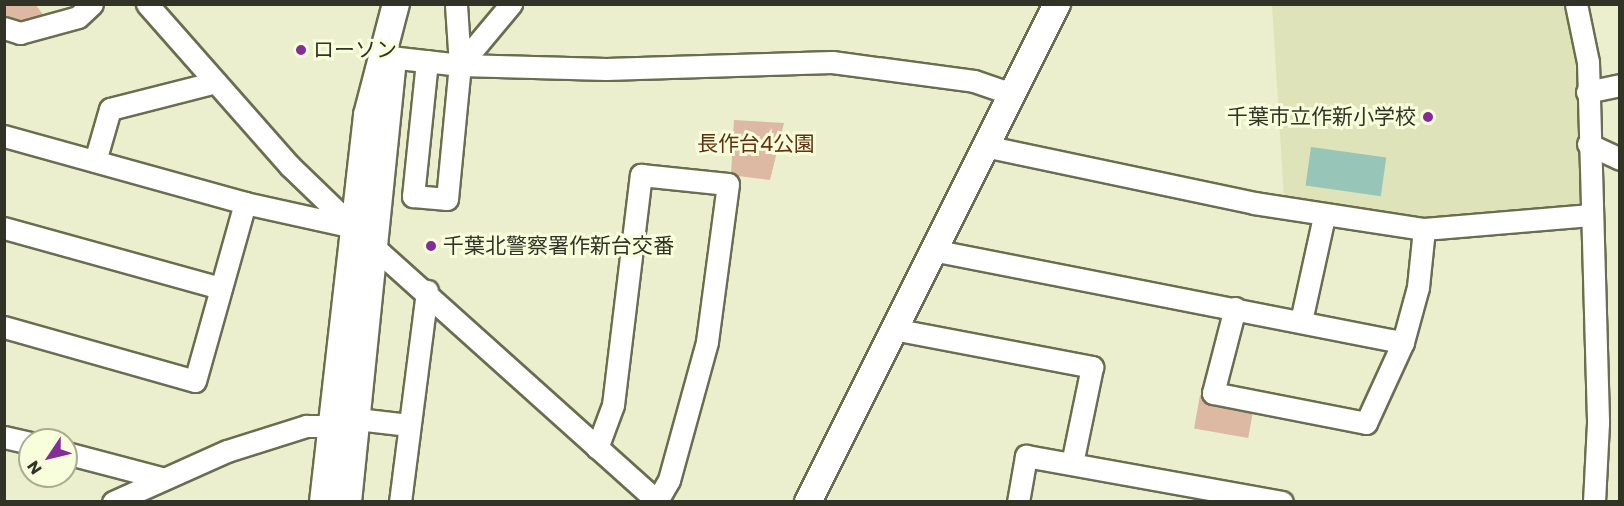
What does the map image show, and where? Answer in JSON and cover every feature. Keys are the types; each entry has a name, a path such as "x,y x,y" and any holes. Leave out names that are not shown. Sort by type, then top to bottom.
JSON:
{"street":[{"path":"4,28 20,33 78,17 92,4"},
{"path":"147,4 290,166 375,248 427,291 597,448 657,501 669,480 707,342 728,184 641,176 613,405 597,448"},
{"path":"348,501 375,248 387,57 397,4"},
{"path":"427,61 413,196 447,199 460,66 456,4"},
{"path":"460,66 511,4"},
{"path":"808,501 1057,4"},
{"path":"1576,4 1588,62 1588,144 1598,423 1594,501"},
{"path":"387,57 460,66 606,69 832,62 974,81 1012,94"},
{"path":"323,501 367,115 387,57"},
{"path":"95,161 110,109 216,82"},
{"path":"1587,92 1620,85"},
{"path":"4,136 245,203 353,226"},
{"path":"1588,144 1620,159"},
{"path":"984,146 1324,216 1424,229 1590,215"},
{"path":"4,327 195,381 245,203"},
{"path":"1301,321 1324,216"},
{"path":"4,228 221,288"},
{"path":"1235,308 1213,393 1366,423 1403,342 1418,287 1424,229"},
{"path":"932,250 1403,342"},
{"path":"400,501 427,291"},
{"path":"893,329 1092,367 1072,464"},
{"path":"113,501 227,451 306,426 331,426 357,419 409,425"},
{"path":"78,456 161,478"},
{"path":"1018,501 1026,456 1282,501"}],"shaded area":[{"name":"千葉市立作新小学校","path":"1272,5 1567,5 1574,34 1582,204 1570,213 1437,220 1284,199"}],"green space":[{"path":"4,5 36,5 44,16 16,24 7,20"},
{"name":"長作台4公園","path":"734,120 784,123 770,180 731,175"},
{"path":"1200,395 1254,405 1248,438 1194,428"}],"water":[{"path":"1311,147 1386,158 1381,196 1306,186"}],"place":[{"name":"ローソン","path":"301,50"},
{"name":"千葉市立作新小学校","path":"1428,117"},
{"name":"千葉北警察署作新台交番","path":"431,246"}]}
